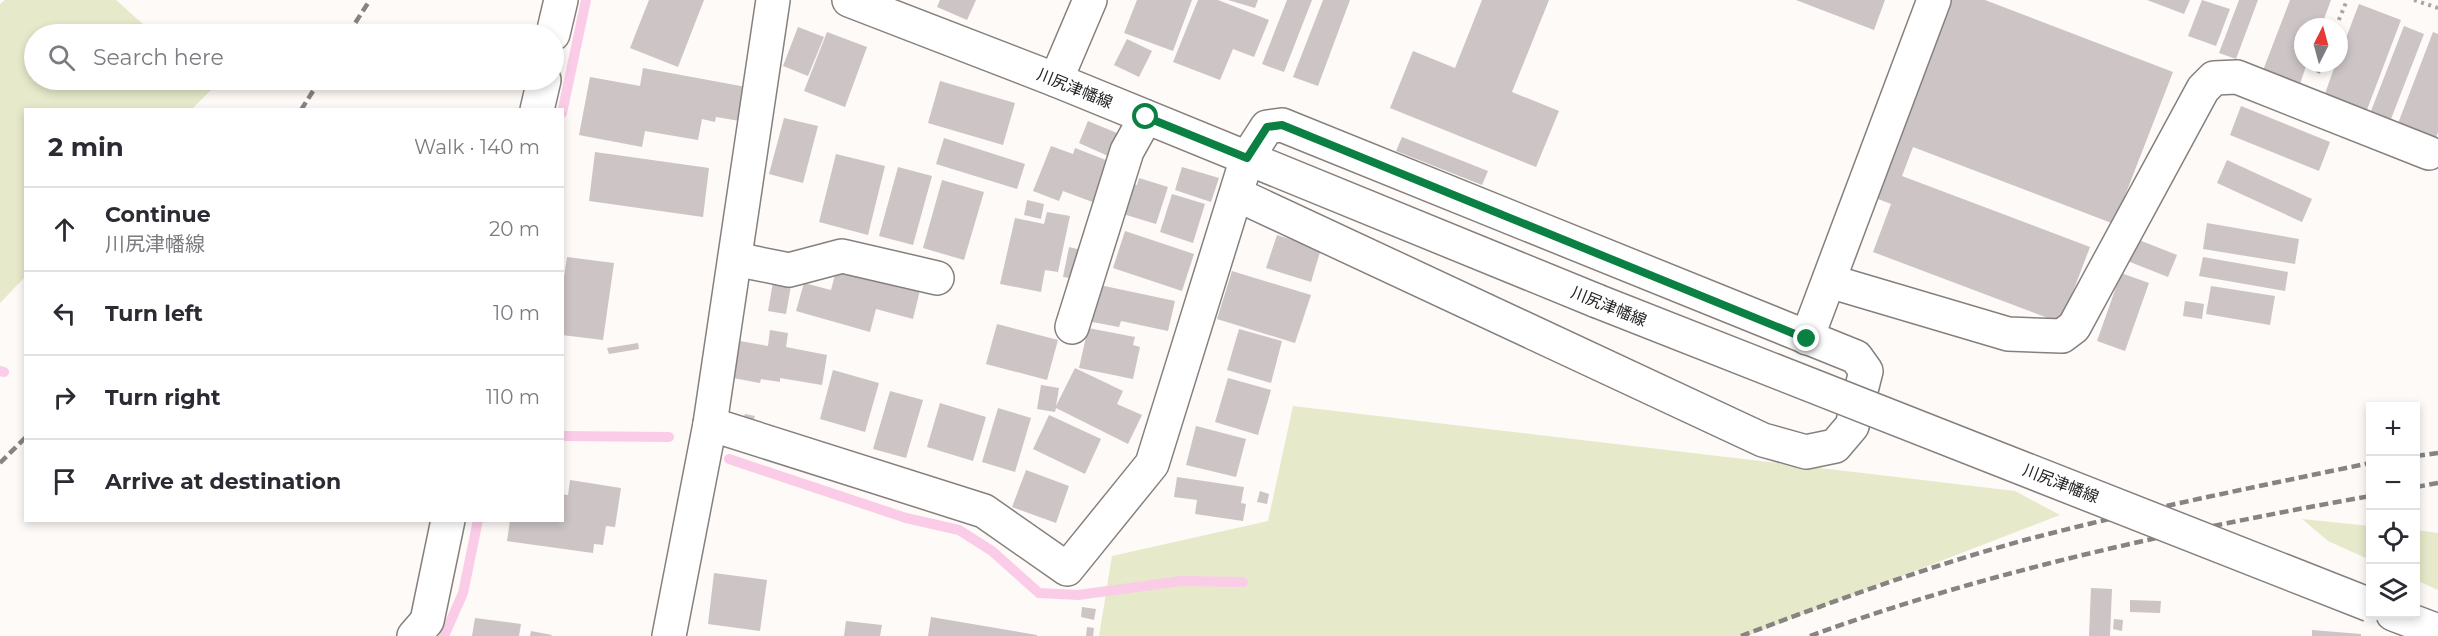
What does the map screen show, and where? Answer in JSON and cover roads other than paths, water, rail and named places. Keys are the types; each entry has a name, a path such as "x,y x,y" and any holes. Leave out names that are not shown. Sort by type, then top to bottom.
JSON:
{"street":[{"path":"555,24 561,0"},
{"path":"669,636 710,424 773,0"},
{"name":"川尻津幡線","path":"849,0 1056,80 1597,301 2366,603"},
{"path":"1056,80 1090,0"},
{"path":"1807,339 1934,0"},
{"path":"1829,281 2008,334 2062,336 2074,327 2203,89 2214,78 2237,77 2429,153"},
{"path":"537,108 542,90"},
{"path":"1072,327 1127,151 1146,117"},
{"path":"710,424 984,511 1067,570 1152,464 1247,158 1267,127 1282,125 1856,357 1866,371 1852,426 1835,446 1806,452 1763,440 1236,194"},
{"path":"735,259 789,270 842,256 937,278"},
{"path":"414,636 426,621 448,522"},
{"path":"2404,618 2438,631"}],"waterway":[{"path":"563,108 586,0"},
{"path":"0,371 4,372"},
{"path":"564,436 669,437"},
{"path":"729,459 906,518 959,530 992,551 1039,593 1078,595 1181,581 1243,582"},
{"path":"444,636 463,593 478,522"}],"railway":[{"path":"354,24 370,0"},
{"path":"302,108 314,90"},
{"path":"0,463 24,439"},
{"path":"2420,455 2438,453"},
{"path":"1741,636 1846,597 2025,540 2154,509 2366,464"},
{"path":"2420,486 2438,483"},
{"path":"1810,636 1947,591 2087,554 2228,523 2366,497"}]}
